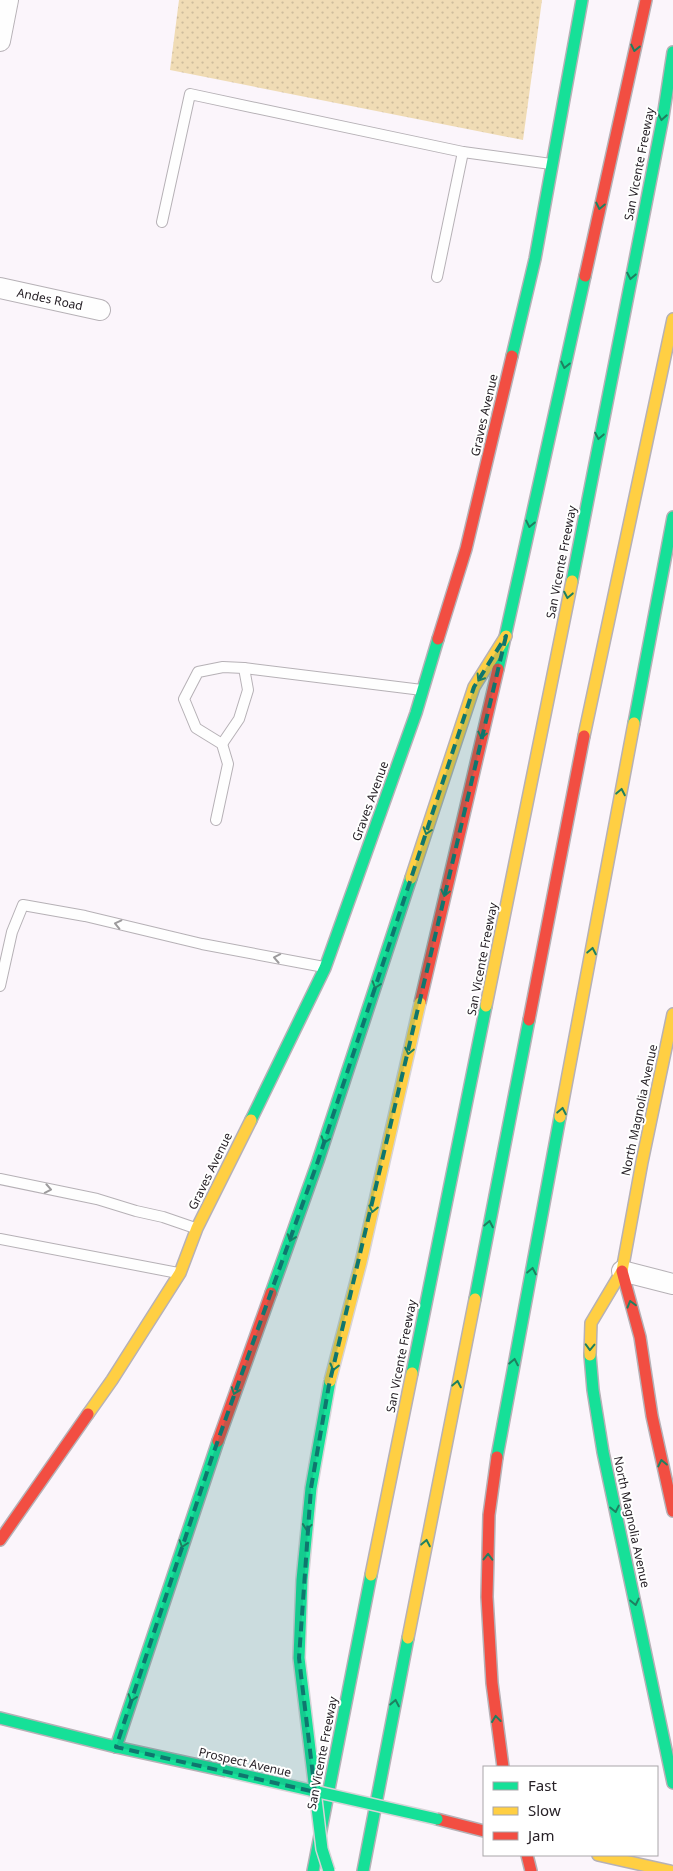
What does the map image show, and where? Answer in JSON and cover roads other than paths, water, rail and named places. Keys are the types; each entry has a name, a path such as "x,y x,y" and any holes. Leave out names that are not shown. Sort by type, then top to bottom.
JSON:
{"main road":[{"name":"Graves Avenue","path":"0,1540 112,1380 180,1273 197,1228 325,968 423,690 466,549 535,259 582,0"},
{"path":"329,1871 322,1850 299,1658 302,1580 311,1488 329,1385 363,1252 506,636 646,0"},
{"name":"San Vicente Freeway","path":"313,1871 368,1589 551,687 663,117 673,52"},
{"path":"363,1871 592,697 673,319"},
{"path":"504,1766 490,1664 487,1597 489,1515 501,1433 673,517"},
{"path":"116,1747 212,1457 318,1161 474,687 506,636"},
{"name":"North Magnolia Avenue","path":"673,1014 642,1162 622,1271 591,1323 590,1357 593,1390 604,1452 673,1783"},
{"name":"North Magnolia Avenue","path":"622,1271 640,1337 652,1416 673,1511"},
{"name":"Prospect Avenue","path":"0,1718 116,1747 483,1831"},
{"path":"373,1871 390,1728"},
{"path":"527,1856 531,1871"},
{"path":"602,1856 670,1871"}],"street":[{"path":"0,41 8,0"},
{"name":"Andes Road","path":"0,288 100,310"},
{"path":"622,1271 673,1284"}],"lane":[{"path":"162,222 190,94 463,152 552,164"},
{"path":"436,277 463,152"},
{"path":"216,820 228,764 222,744 196,728 184,699 198,672 224,667 244,668 423,690"},
{"path":"222,744 239,719 248,690 244,668"},
{"path":"0,986 12,932 23,906 85,916 202,944 325,968"},
{"path":"0,1179 98,1199 197,1228"},
{"path":"0,1239 180,1273"}]}
